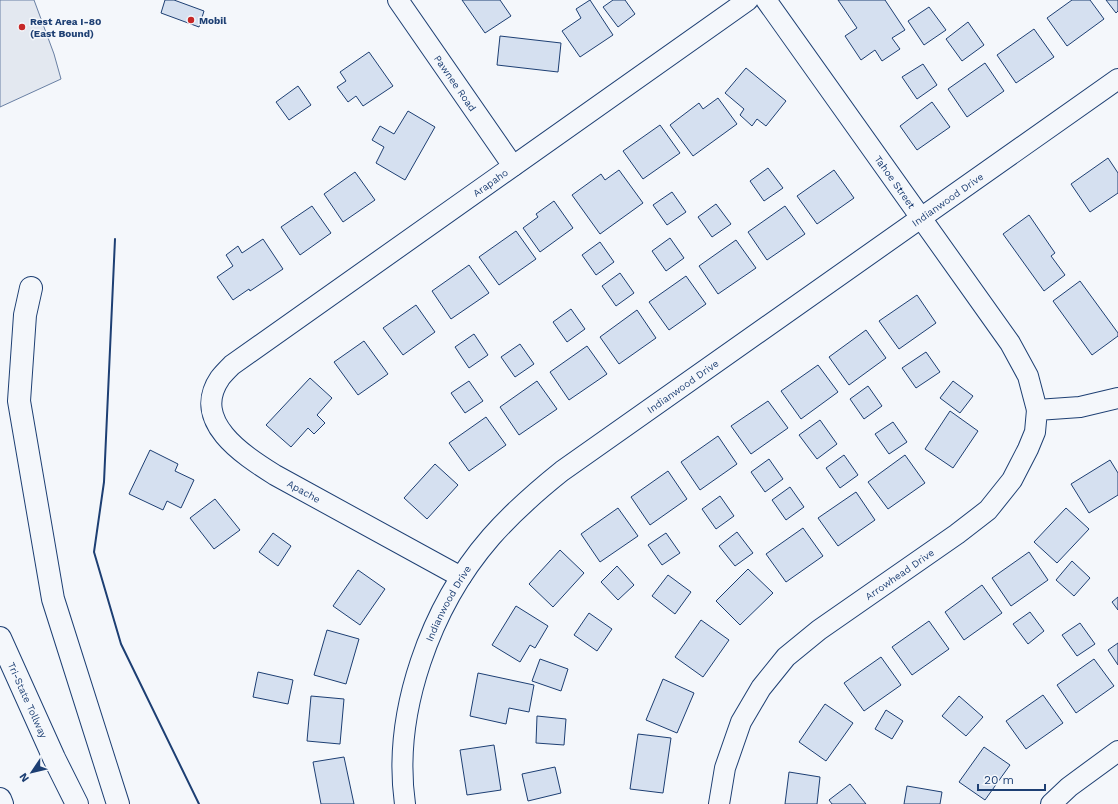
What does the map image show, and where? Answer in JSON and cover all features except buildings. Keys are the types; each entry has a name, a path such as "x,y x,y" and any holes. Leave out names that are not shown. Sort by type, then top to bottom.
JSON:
{"highway":[{"path":"31,288 25,314 19,401 53,599 118,804"},
{"name":"Tri-State Tollway","path":"0,638 54,758 77,804"},
{"path":"0,799 2,804"}],"street":[{"name":"Pawnee Road","path":"398,0 513,166"},
{"name":"Arapaho","path":"232,365 748,0"},
{"name":"Tahoe Street","path":"766,0 1010,344 1028,376 1037,410"},
{"name":"Indianwood Drive","path":"405,804 403,753 409,706 422,659 437,619 460,577 491,537 527,500 562,471 1118,79"},
{"name":"Apache","path":"232,365 219,378 213,393 211,406 215,423 227,440 247,458 275,475 460,577"},
{"path":"1037,410 1080,407 1118,398"},
{"name":"Arrowhead Drive","path":"719,804 725,768 741,722 761,688 786,657 819,630 957,534 988,510 1012,480 1028,449 1035,432 1037,410"},
{"path":"1051,804 1069,787 1118,751"}],"shaded area":[{"name":"Rest Area I-80 (East Bound)","path":"0,0 34,0 54,54 61,79 0,107"}],"wall":[{"path":"115,239 104,482 94,552 121,644 199,804"}],"place":[{"name":"Mobil","path":"191,20"},
{"name":"Rest Area I-80 (East Bound)","path":"22,27"}]}
